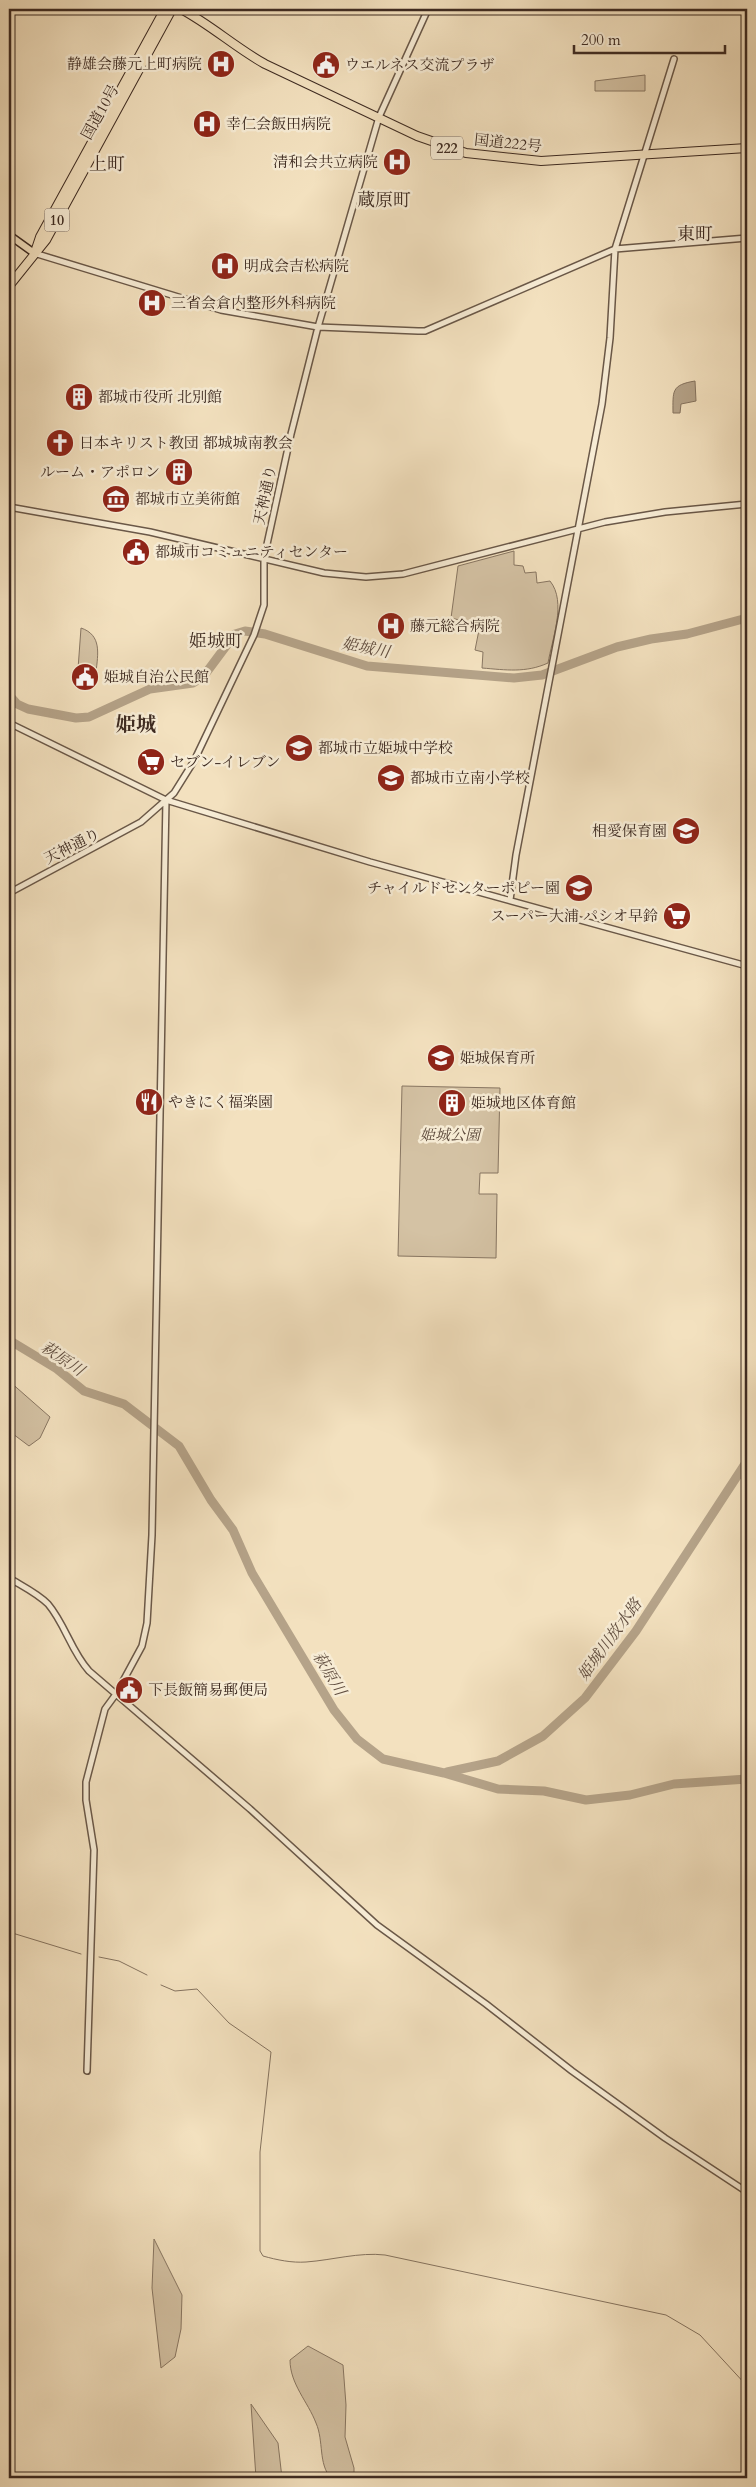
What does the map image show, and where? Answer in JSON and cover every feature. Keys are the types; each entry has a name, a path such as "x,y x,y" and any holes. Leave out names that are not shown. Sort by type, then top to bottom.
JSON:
{"highway":[{"name":"国道10号","path":"34,253 40,237 165,9"},
{"name":"国道10号","path":"9,286 48,236 172,9"},
{"name":"国道222号","path":"181,9 204,21 244,52 265,64 444,147 490,156 541,161 747,148"}],"main road":[{"path":"9,235 34,253"}],"street":[{"name":"天神通り","path":"9,893 141,822 166,800 182,782 194,761 254,636 264,605 264,558 291,434 318,327 379,117 428,9"},
{"path":"510,900 516,855 605,380 615,249 674,59"},
{"path":"34,253 221,310 318,327 425,331 615,249 747,238"},
{"path":"9,507 150,532 348,576 386,577 578,529 665,512 747,504"},
{"path":"9,723 166,800 370,862 747,966"},
{"path":"87,2071 94,1850 86,1800 86,1782 103,1715 142,1646 147,1623 152,1535 166,800"},
{"path":"9,1578 34,1592 48,1605 81,1662 250,1809 377,1925 486,2004 572,2071 665,2138 747,2192"}],"green space":[{"path":"645,75 645,91 595,91 595,81"},
{"path":"514,551 514,565 523,566 525,573 536,572 537,583 550,581 555,590 558,610 557,621 548,663 524,670 482,668 483,652 475,650 480,625 451,618 458,566"},
{"path":"81,628 88,631 96,640 98,652 96,672 78,669"},
{"name":"姫城公園","path":"402,1086 500,1088 498,1173 480,1173 479,1194 497,1194 496,1258 398,1256"},
{"path":"9,1381 50,1417 40,1438 29,1446 9,1431"},
{"path":"154,2239 182,2295 181,2329 175,2357 161,2368 152,2288"},
{"path":"308,2346 343,2365 346,2405 345,2437 354,2468 354,2478 331,2478 324,2466 316,2423 296,2385 291,2369 290,2360"},
{"path":"251,2404 278,2443 282,2478 256,2478"}],"shaded area":[{"path":"695,381 696,401 681,404 680,413 673,413 673,399 677,387"}],"waterway":[{"name":"姫城川","path":"9,695 17,704 28,709 76,718 89,717 150,689 193,683 203,677 235,634 245,631 265,634 367,666 514,678 542,675 617,647 651,639 687,634 747,618"},
{"name":"萩原川","path":"9,1340 57,1369 84,1391 124,1404 179,1446 211,1500 233,1530 252,1573 334,1710 357,1739 383,1759 444,1773 498,1789 544,1791 586,1800 630,1795 674,1784 747,1779"},
{"name":"姫城川放水路","path":"447,1772 498,1761 543,1736 585,1698 636,1631 747,1461"},
{"path":"9,1932 81,1954"},
{"path":"99,1957 119,1961 147,1975"},
{"path":"161,1985 175,1991 197,1989 229,2023 271,2052 260,2152 260,2251 263,2256 284,2261 301,2262 356,2255 385,2255 666,2315 700,2335 747,2386"}],"place":[{"name":"静雄会藤元上町病院","path":"221,64"},
{"name":"ウエルネス交流プラザ","path":"326,65"},
{"name":"幸仁会飯田病院","path":"207,124"},
{"name":"清和会共立病院","path":"397,162"},
{"name":"明成会吉松病院","path":"225,266"},
{"name":"三省会倉内整形外科病院","path":"152,303"},
{"name":"都城市役所 北別館","path":"79,397"},
{"name":"日本キリスト教団 都城城南教会","path":"60,443"},
{"name":"ルーム・アポロン","path":"179,472"},
{"name":"都城市立美術館","path":"116,499"},
{"name":"都城市コミュニティセンター","path":"136,552"},
{"name":"藤元総合病院","path":"391,626"},
{"name":"姫城自治公民館","path":"85,677"},
{"name":"都城市立姫城中学校","path":"299,748"},
{"name":"セブン-イレブン","path":"151,762"},
{"name":"都城市立南小学校","path":"391,778"},
{"name":"相愛保育園","path":"686,831"},
{"name":"チャイルドセンターポピー園","path":"579,888"},
{"name":"スーパー大浦 パシオ早鈴","path":"677,916"},
{"name":"姫城保育所","path":"441,1058"},
{"name":"やきにく福楽園","path":"149,1102"},
{"name":"姫城地区体育館","path":"452,1103"},
{"name":"下長飯簡易郵便局","path":"129,1690"}],"district":[{"name":"上町","path":"107,164"},
{"name":"蔵原町","path":"384,200"},
{"name":"東町","path":"695,234"},
{"name":"姫城町","path":"216,641"},
{"name":"姫城","path":"136,724"}]}
